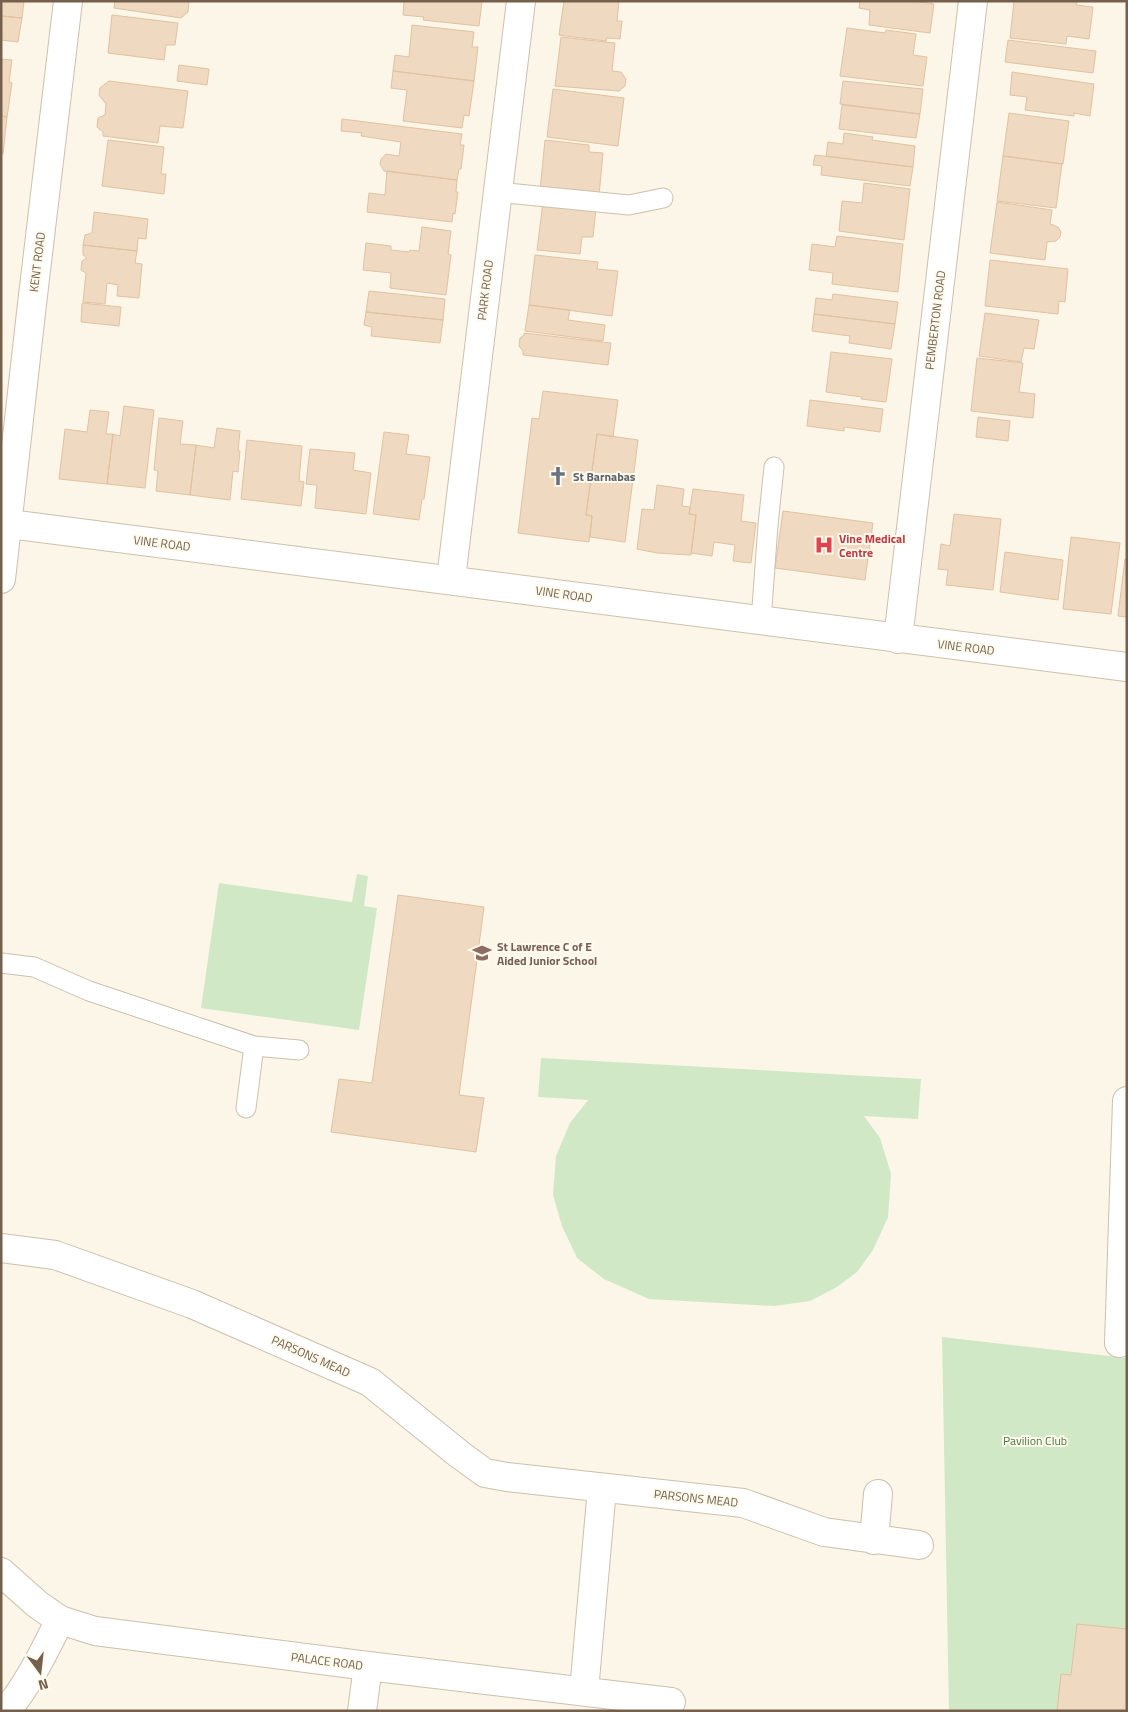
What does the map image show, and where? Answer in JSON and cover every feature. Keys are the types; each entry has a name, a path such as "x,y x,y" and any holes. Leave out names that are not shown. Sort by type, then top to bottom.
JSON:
{"street":[{"name":"KENT ROAD","path":"1,579 5,523 68,1"},
{"name":"PARK ROAD","path":"451,580 521,1"},
{"name":"PEMBERTON ROAD","path":"898,639 973,1"},
{"name":"VINE ROAD","path":"5,523 1127,667"},
{"path":"1119,1343 1127,1100"},
{"name":"PARSONS MEAD","path":"1,1248 55,1255 192,1304 370,1382 485,1473 743,1503 824,1532 919,1545"},
{"path":"584,1691 602,1488"},
{"path":"874,1540 878,1494"},
{"name":"PALACE ROAD","path":"1,1572 37,1604 60,1620 95,1631 671,1702"},
{"path":"6,1711 37,1664 60,1620"},
{"path":"362,1711 368,1666"}],"lane":[{"path":"498,192 629,205 663,198"},
{"path":"761,621 774,467"},
{"path":"1,963 34,967 89,991 254,1046 299,1050"},
{"path":"246,1108 254,1046"}],"green space":[{"path":"357,874 368,876 364,906 377,908 359,1030 201,1008 219,883 352,902"},
{"path":"541,1058 921,1079 918,1119 864,1116 880,1138 891,1174 888,1217 873,1250 857,1272 837,1287 810,1301 774,1306 649,1299 604,1279 577,1258 562,1226 553,1195 556,1156 570,1123 588,1100 538,1097"},
{"name":"Pavilion Club","path":"942,1337 1127,1358 1127,1711 949,1711"}],"building":[{"path":"1,1 24,1 22,18 1,16"},
{"path":"115,1 189,2 188,12 181,18 114,8"},
{"path":"404,1 482,1 479,26 423,20 424,17 403,15"},
{"path":"564,1 619,1 617,21 622,21 620,39 607,38 606,41 559,35"},
{"path":"860,1 915,1 934,4 930,33 869,25 870,10 859,8"},
{"path":"1014,1 1077,1 1076,5 1093,7 1089,39 1067,36 1066,44 1010,38"},
{"path":"112,15 178,23 175,45 166,45 164,60 108,53"},
{"path":"1,16 22,18 18,42 1,40"},
{"path":"412,25 474,32 472,47 478,47 474,81 393,71 395,55 409,57"},
{"path":"847,28 885,33 886,30 916,34 913,55 927,57 923,86 840,76"},
{"path":"561,37 615,43 612,71 621,72 626,79 625,86 619,91 555,86"},
{"path":"1008,40 1096,51 1093,73 1005,62"},
{"path":"1,59 12,60 9,82 12,83 7,117 1,116"},
{"path":"179,65 209,69 207,85 177,81"},
{"path":"393,71 474,81 469,116 464,115 462,128 403,121 407,90 391,88"},
{"path":"1012,72 1094,84 1090,116 1074,113 1074,116 1025,110 1027,97 1010,95"},
{"path":"109,81 188,91 183,128 160,126 158,143 103,136 103,132 97,127 98,118 105,115 106,104 99,95 100,88"},
{"path":"843,81 923,89 920,114 840,104"},
{"path":"553,89 624,98 618,146 547,137"},
{"path":"842,105 920,114 916,138 839,129"},
{"path":"1009,113 1069,121 1063,164 1003,156"},
{"path":"1,116 7,117 3,154 1,154"},
{"path":"342,119 462,134 460,145 464,145 461,169 459,169 457,180 384,171 380,164 381,159 386,154 399,156 401,142 361,136 362,133 341,131"},
{"path":"844,133 873,137 872,140 915,146 913,167 826,156 828,142 843,144"},
{"path":"108,140 164,147 161,174 166,174 164,194 102,186"},
{"path":"545,140 589,145 589,152 603,153 599,196 540,190"},
{"path":"815,155 913,167 910,186 821,175 822,166 813,165"},
{"path":"1003,156 1062,164 1056,208 997,201"},
{"path":"387,171 457,180 456,192 458,192 452,222 367,212 369,193 385,195"},
{"path":"864,183 910,189 904,240 839,231 842,201 862,203"},
{"path":"543,202 596,208 593,237 582,237 580,254 537,250"},
{"path":"997,202 1052,210 1050,224 1058,227 1061,232 1060,237 1056,241 1047,242 1045,260 990,253"},
{"path":"94,212 148,219 146,239 138,238 137,251 83,245 85,235 92,233"},
{"path":"422,227 451,231 448,254 451,255 446,295 390,288 391,273 363,270 366,243 391,246 391,250 419,251"},
{"path":"837,236 903,244 898,292 832,284 833,273 809,270 812,244 835,247"},
{"path":"83,245 137,251 135,263 142,264 139,298 117,296 118,285 107,283 105,304 83,302 86,273 81,270 82,261 87,258 83,255"},
{"path":"535,255 598,262 597,269 618,271 612,316 529,305"},
{"path":"990,260 1068,269 1065,302 1059,301 1058,314 985,306"},
{"path":"369,291 445,299 443,320 366,312"},
{"path":"833,294 898,302 895,324 814,314 816,298 832,300"},
{"path":"82,303 121,307 119,326 81,322"},
{"path":"529,305 570,310 568,320 605,325 603,341 525,331"},
{"path":"366,312 443,320 440,343 371,336 372,327 364,325"},
{"path":"985,313 1039,320 1034,349 1024,348 1021,362 979,356"},
{"path":"814,314 895,324 891,349 849,343 850,336 812,331"},
{"path":"524,333 611,343 608,365 523,355 523,351 519,346 520,338"},
{"path":"831,352 892,359 886,402 826,392"},
{"path":"977,358 1023,363 1019,392 1035,394 1033,418 971,411"},
{"name":"St Barnabas","path":"543,391 618,400 613,437 597,434 586,515 592,516 589,542 518,533 532,418 539,419"},
{"path":"810,400 883,409 880,432 844,427 844,431 807,426"},
{"path":"124,406 154,410 145,488 107,484 113,434 120,436"},
{"path":"90,410 109,412 106,434 113,434 107,484 59,479 65,429 87,432"},
{"path":"978,417 1010,421 1008,441 976,437"},
{"path":"159,418 183,421 180,444 196,445 190,495 156,491 158,471 154,470"},
{"path":"217,428 240,431 238,472 233,471 230,500 190,495 196,445 214,448"},
{"path":"384,432 409,435 406,454 430,457 419,520 373,514"},
{"path":"597,434 638,440 625,542 590,537 592,516 586,515"},
{"path":"247,440 302,446 299,481 304,482 301,506 241,499"},
{"path":"310,449 355,453 353,470 371,473 366,514 315,508 317,485 306,484"},
{"path":"657,485 684,489 682,506 690,507 689,514 696,515 691,555 657,553 637,549 642,509 654,510"},
{"path":"693,489 744,495 741,521 756,523 751,563 733,561 735,545 714,542 712,556 691,553 696,515 689,514"},
{"name":"Vine Medical Centre","path":"783,511 873,523 865,580 775,568"},
{"path":"954,514 1001,519 993,590 946,585 948,570 938,569 941,544 950,546"},
{"path":"1071,537 1120,543 1111,614 1063,609"},
{"path":"1005,552 1063,560 1058,600 1000,592"},
{"path":"1125,559 1127,559 1127,617 1118,616"},
{"path":"398,895 484,907 459,1095 484,1098 476,1152 331,1132 339,1079 372,1083"},
{"path":"1077,1624 1127,1629 1127,1711 1057,1711 1061,1674 1071,1675"}],"place":[{"name":"St Barnabas","path":"558,476"},
{"name":"Vine Medical Centre","path":"824,545"},
{"name":"St Lawrence C of E Aided Junior School","path":"482,953"}]}
